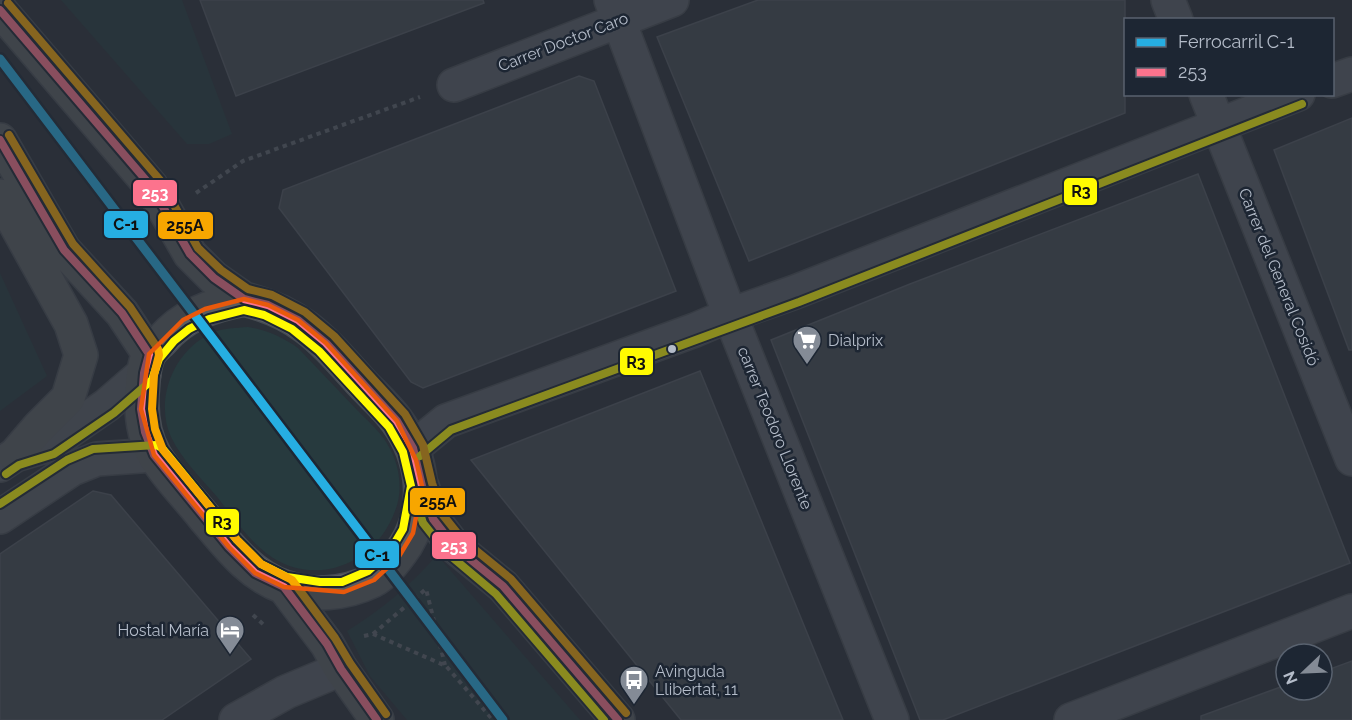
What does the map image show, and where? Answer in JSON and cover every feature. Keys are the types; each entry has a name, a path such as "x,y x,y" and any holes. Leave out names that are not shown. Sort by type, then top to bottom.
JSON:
{"highway":[{"path":"0,10 150,186 190,254 214,278 244,299 268,305 298,320 326,343 397,421 413,448 433,519 454,546 503,586 618,720"},
{"path":"0,140 64,250 122,313 146,363"},
{"path":"0,196 71,324 81,354 68,398 8,460"},
{"path":"244,299 205,309 183,320 167,333 146,363 141,409 145,432 154,455 229,547 255,573 284,587 319,593 344,591 375,580 398,558 413,533 422,486"},
{"path":"284,587 327,644 341,669 377,720"}],"street":[{"name":"Carrer Doctor Caro","path":"454,85 615,10 672,0"},
{"path":"1168,0 1175,18"},
{"name":"carrer Teodoro Llorente","path":"615,10 730,315 892,720"},
{"path":"1334,80 1352,74"},
{"name":"Carrer del General Cosidó","path":"1207,96 1352,459"},
{"path":"413,448 446,422 795,292 1293,96"},
{"path":"8,460 49,445 107,405 146,363"},
{"path":"0,517 72,469 98,459 154,455"},
{"path":"1071,720 1352,611"},
{"path":"237,720 286,692 341,669"}],"path":[{"path":"189,198 243,161 454,85"},
{"path":"373,634 426,589 446,666"}],"highlighted area":[{"path":"244,299 268,305 298,320 326,343 397,421 416,460 422,486 419,509 413,533 398,558 374,580 344,592 284,587 255,573 229,547 154,455 141,409 149,354 183,320 205,309"}],"green space":[{"path":"61,0 182,0 232,134 209,144 187,144"},
{"path":"0,273 47,376 0,411"},
{"path":"248,327 274,334 298,348 376,428 393,456 400,488 395,511 386,530 374,545 341,566 323,570 304,570 285,564 266,553 246,534 181,454 171,437 166,422 166,392 178,363 187,351 212,333 225,329"},
{"path":"437,555 580,720 407,720 370,676 347,631 395,596"}],"building":[{"path":"200,0 483,0 484,3 236,96"},
{"path":"758,0 1125,0 1125,113 749,261 657,37"},
{"path":"579,76 594,81 676,291 423,388 411,382 279,208 283,190"},
{"path":"1352,118 1352,350 1349,350 1274,150"},
{"path":"1198,174 1350,563 943,720 920,720 771,340 910,284"},
{"path":"700,371 843,720 681,720 471,460"},
{"path":"93,491 111,495 251,659 162,720 0,720 0,554"},
{"path":"1352,661 1352,720 1201,720 1201,716 1274,689 1274,702 1334,702 1334,668"}],"rail line":[{"name":"C-1","path":"0,59 503,720"}],"transit line":[{"name":"255A","path":"8,3 160,180 198,248 221,270 248,289 272,295 305,312 334,336 405,414 423,445 442,514 462,539 511,579 626,713"},
{"name":"253","path":"0,10 151,186 190,254 214,278 244,299 268,305 298,320 326,343 397,421 413,448 433,519 454,546 503,586 618,720"},
{"name":"R3","path":"420,456 451,430 799,302 1302,104"},
{"name":"255A","path":"9,135 73,244 130,307 158,349 152,409 155,429 163,450 237,540 261,564 292,580 335,638 386,714"},
{"name":"253","path":"0,140 64,250 122,313 149,354"},
{"name":"R3","path":"0,504 67,460 93,449 156,445 162,448 237,540 261,564 287,577 320,582 342,582 368,571 390,551 403,529 411,486 403,452 389,427 319,351 292,329 264,315 244,310 209,319 189,329 174,341 159,359 152,380 114,413 54,454 19,465 6,474"},
{"name":"253","path":"149,354 144,373 141,409 145,432 154,455 229,547 255,573 284,587 327,644 341,669 377,720"},
{"name":"R3","path":"412,489 423,523 446,552 496,594 604,720"}],"place":[{"name":"Dialprix","path":"807,366"},
{"name":"Hostal María","path":"230,656"},
{"name":"Avinguda Llibertat, 11","path":"634,706"}]}
